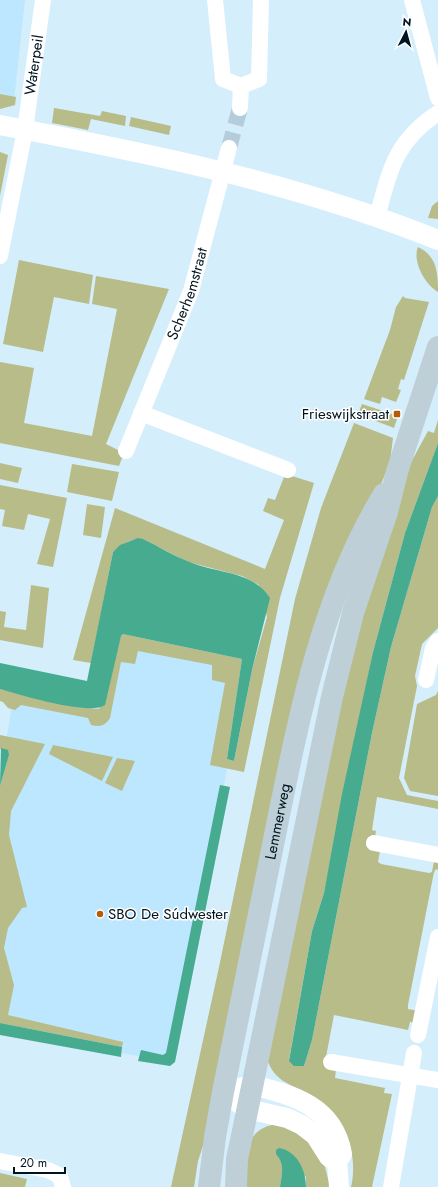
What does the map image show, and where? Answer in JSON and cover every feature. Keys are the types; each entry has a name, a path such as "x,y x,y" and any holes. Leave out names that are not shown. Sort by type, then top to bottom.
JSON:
{"main road":[{"name":"Lemmerweg","path":"236,1187 237,1159 332,697 353,613 388,512 397,472 438,347"},
{"name":"Lemmerweg","path":"209,1187 215,1137 223,1092 299,716 330,609 368,521 397,472"}],"street":[{"name":"Waterpeil","path":"0,256 25,130 43,0"},
{"path":"215,0 223,79 241,86 258,79 261,0"},
{"path":"412,0 438,98"},
{"path":"240,108 241,86"},
{"path":"377,217 394,159 408,138 438,113"},
{"path":"0,125 224,171 307,194 377,217 438,240"},
{"name":"Scherhemstraat","path":"126,451 190,291 224,171 229,148"},
{"path":"141,414 288,470"},
{"path":"426,680 432,648 438,641"},
{"path":"374,843 438,855"},
{"path":"418,1035 438,937"},
{"path":"391,1187 408,1098 414,1053"},
{"path":"330,1062 410,1074 438,1080"},
{"path":"223,1092 252,1085 300,1099 321,1113 333,1127 339,1141 342,1154 337,1161 339,1187"},
{"path":"223,1092 247,1109 296,1121 315,1135 329,1157 337,1161"},
{"path":"0,1161 48,1170 60,1176 63,1187"}],"shaded area":[{"path":"0,0 25,0 14,101 0,100"},
{"path":"0,94 16,97 15,105 0,109"},
{"path":"54,108 100,116 102,111 126,116 125,126 91,119 88,130 52,123"},
{"path":"131,117 171,126 169,135 129,126"},
{"path":"0,152 8,155 0,196"},
{"path":"438,201 438,219 428,218 432,206"},
{"path":"418,247 433,260 438,278 438,292 433,289 424,278 418,266"},
{"path":"19,260 93,275 89,304 54,297 43,352 3,344"},
{"path":"96,276 169,289 106,444 124,453 119,466 0,443 0,362 34,368 24,423 92,436 117,309 92,304"},
{"path":"403,296 405,298 429,302 404,380 401,379 398,389 401,390 396,402 382,397 380,404 364,399 390,330 396,307"},
{"path":"362,404 398,416 394,428 358,414"},
{"path":"438,420 438,443 405,533 373,652 324,893 312,931 289,1060 304,1066 312,1040 372,733 391,647 432,507 438,496 438,628 422,644 415,676 417,686 399,778 407,795 438,801 438,809 377,797 372,830 376,831 375,837 368,837 366,845 368,848 380,851 378,862 381,864 429,873 432,872 434,861 438,862 438,870 436,869 434,872 408,1005 408,1009 419,1011 417,1023 410,1022 408,1030 334,1015 325,1062 336,1069 335,1078 385,1088 384,1093 392,1094 372,1187 351,1187 353,1162 348,1143 308,1094 288,1084 273,1072 266,1057 332,717 408,468 428,431 434,433"},
{"path":"354,423 393,438 390,462 382,482 348,548 210,1125 198,1161 194,1187 171,1187 219,967 295,599 321,508"},
{"path":"438,443 438,496 432,507 391,647 372,733 312,1040 304,1066 294,1066 289,1061 312,931 324,893 342,794 373,652 405,533"},
{"path":"0,463 22,468 18,483 0,479"},
{"path":"72,464 119,472 112,501 67,492"},
{"path":"289,475 314,483 280,598 244,772 210,765 225,683 212,680 212,665 138,651 135,664 121,662 110,718 106,723 100,726 91,725 88,718 21,705 15,710 8,708 3,702 0,701 0,689 76,707 99,709 121,636 123,634 242,659 227,759 234,761 252,670 267,617 259,585 242,576 188,562 143,539 135,539 127,542 113,552 91,663 73,660 115,508 265,569 284,520 263,511 268,498 275,500 284,477 288,478"},
{"path":"0,485 67,498 53,567 37,564 50,519 28,514 24,530 2,526 5,510 0,509"},
{"path":"87,504 105,507 101,538 83,535"},
{"path":"138,538 143,539 187,561 243,577 254,582 270,598 252,670 234,761 227,759 242,659 123,634 121,636 105,705 97,708 70,706 38,700 0,689 0,663 87,681 113,552 120,545"},
{"path":"31,585 49,588 43,648 0,640 0,611 6,612 4,627 26,630"},
{"name":"SBO De Súdwester","path":"113,613 248,644 222,798 170,1062 0,1030 0,776 15,688 93,702"},
{"path":"438,691 438,796 410,791 404,778 417,704 436,695"},
{"path":"0,735 45,744 11,811 9,835 27,907 22,908 8,928 4,948 14,985 8,1015 123,1042 122,1047 0,1023 0,786 9,755 0,749"},
{"path":"53,745 113,757 102,781 49,754"},
{"path":"1,748 8,750 9,755 0,786"},
{"path":"117,758 135,761 122,791 105,783"},
{"path":"220,785 230,787 175,1062 170,1066 138,1061 141,1050 163,1055 166,1053"},
{"path":"0,1023 122,1047 121,1057 0,1035"},
{"path":"278,1124 303,1134 323,1159 330,1187 306,1187 306,1177 276,1153 282,1165 280,1187 241,1187 245,1156 252,1138 266,1127"},
{"path":"279,1148 291,1153 299,1162 306,1181 306,1187 280,1187 282,1165 276,1154 276,1150"},
{"path":"0,1173 27,1179 25,1187 0,1187"}],"tunnel":[{"path":"229,148 240,108"}],"place":[{"name":"Frieswijkstraat","path":"397,414"},
{"name":"SBO De Súdwester","path":"100,914"}]}
